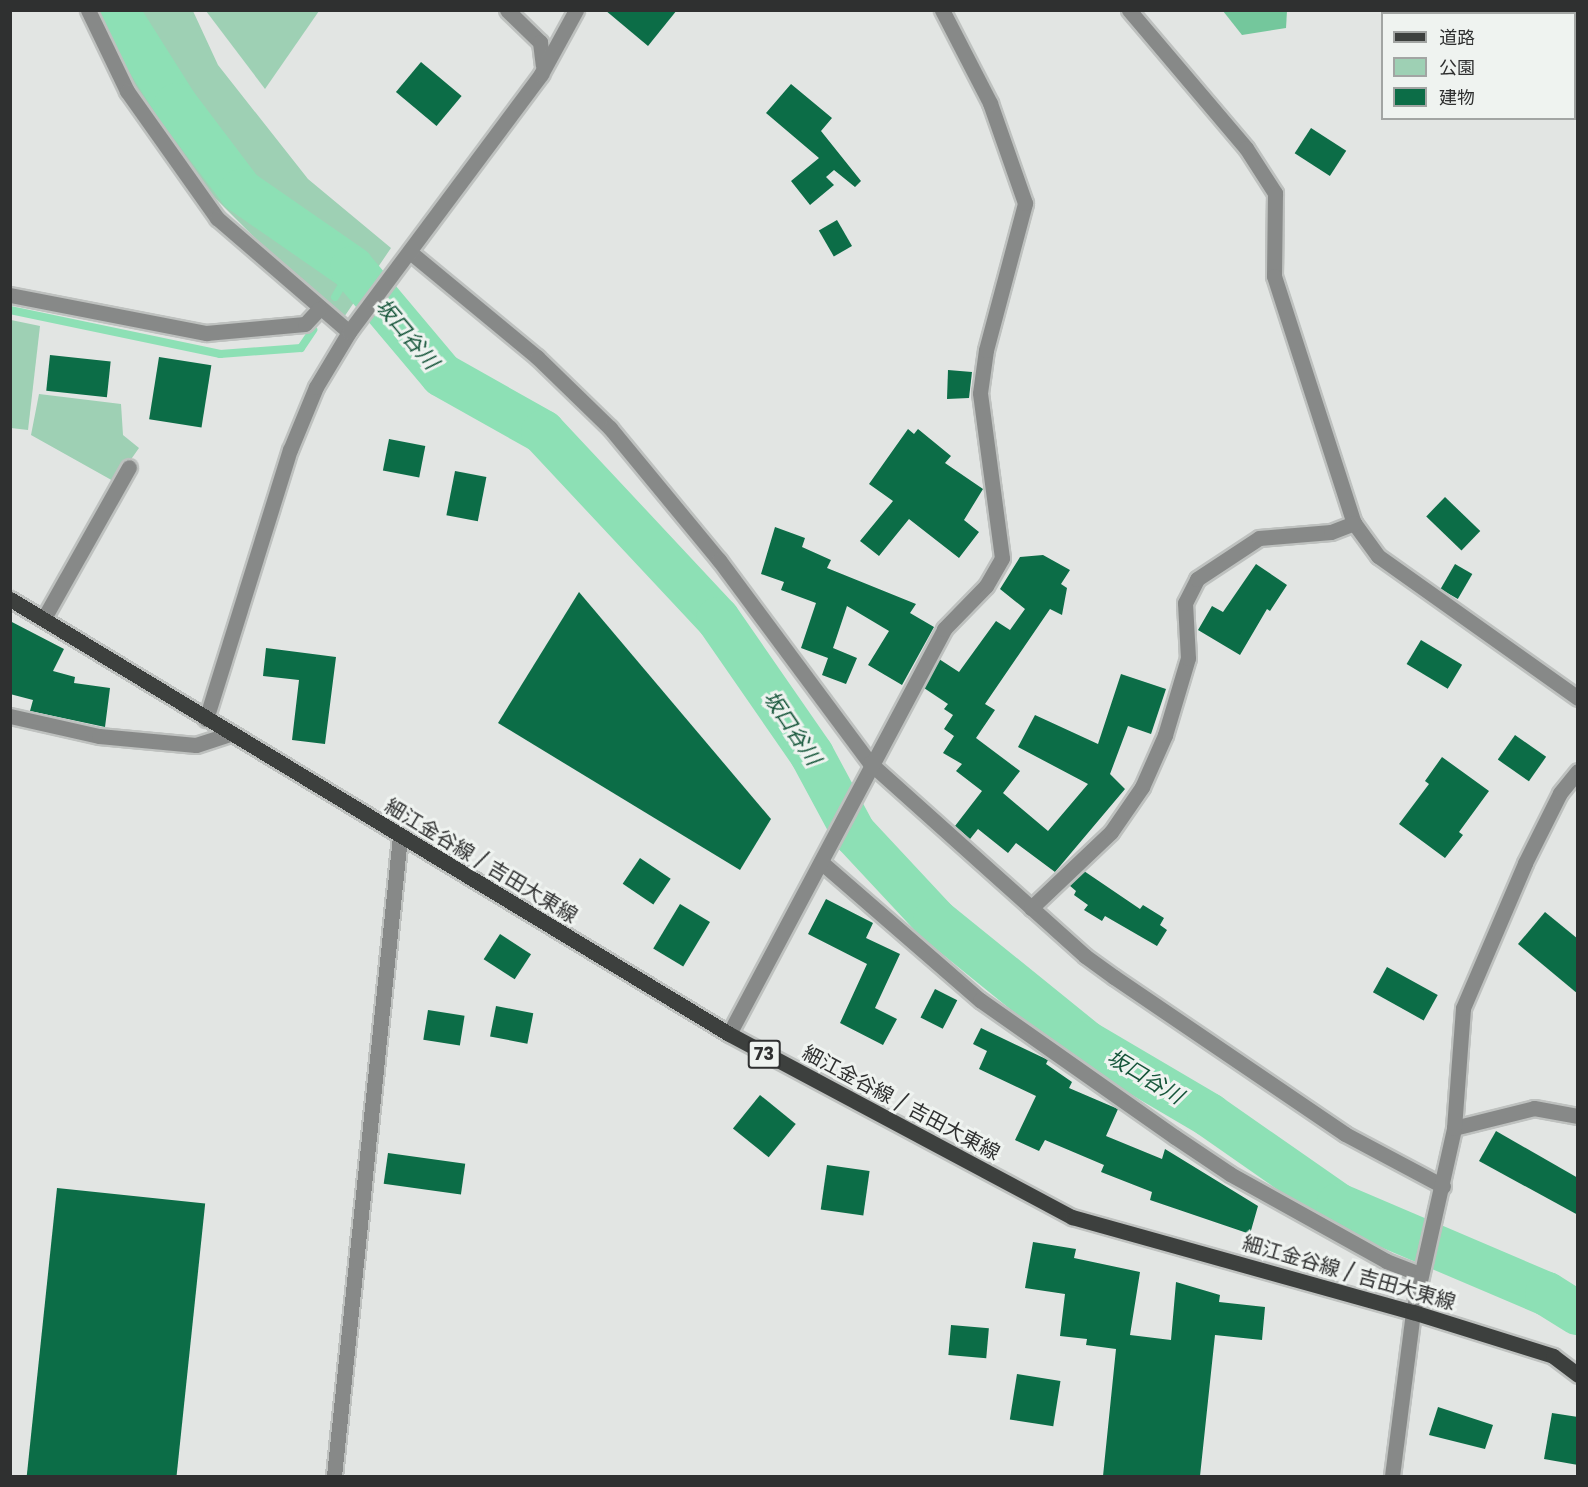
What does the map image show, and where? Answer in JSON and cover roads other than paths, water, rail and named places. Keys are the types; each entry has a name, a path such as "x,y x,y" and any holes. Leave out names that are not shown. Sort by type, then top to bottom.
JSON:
{"main road":[{"name":"細江金谷線 / 吉田大東線","path":"10,599 729,1034 1072,1217 1413,1312 1553,1356 1578,1375"}],"street":[{"path":"88,10 127,91 217,218 319,309 353,326"},
{"path":"507,10 540,42 545,61 541,74"},
{"path":"206,719 290,450 316,387 353,326 541,74 576,10"},
{"path":"729,1034 829,846 870,763 944,629 986,586 1002,558 980,393 986,350 1025,203 990,103 942,10"},
{"path":"1129,10 1246,148 1275,193 1274,276 1354,523 1378,556 1578,698"},
{"path":"407,256 537,357 610,428 719,560 870,763 1031,908 1085,956 1139,996 1197,1030 1345,1134 1443,1186"},
{"path":"10,295 206,333 305,324 319,309"},
{"path":"44,618 129,467"},
{"path":"1031,908 1111,832 1142,786 1165,735 1188,658 1185,603 1197,579 1259,538 1331,532 1354,523"},
{"path":"10,716 99,736 196,745 230,734"},
{"path":"1392,1476 1413,1312 1421,1270 1443,1186 1454,1128 1463,1008 1525,863 1560,793 1578,771"},
{"path":"334,1476 400,836"},
{"path":"820,862 980,1000 1175,1137 1230,1174 1355,1244 1421,1270"},
{"path":"1454,1128 1534,1108 1578,1116"}],"waterway":[{"name":"坂口谷川","path":"116,10 176,105 241,191 352,268 442,375 543,432 718,619 812,755 854,833 935,920 1087,1043 1209,1115 1338,1205 1547,1294 1578,1313"},
{"path":"335,297 352,268"},
{"path":"10,310 220,354 301,348 313,330"}]}
